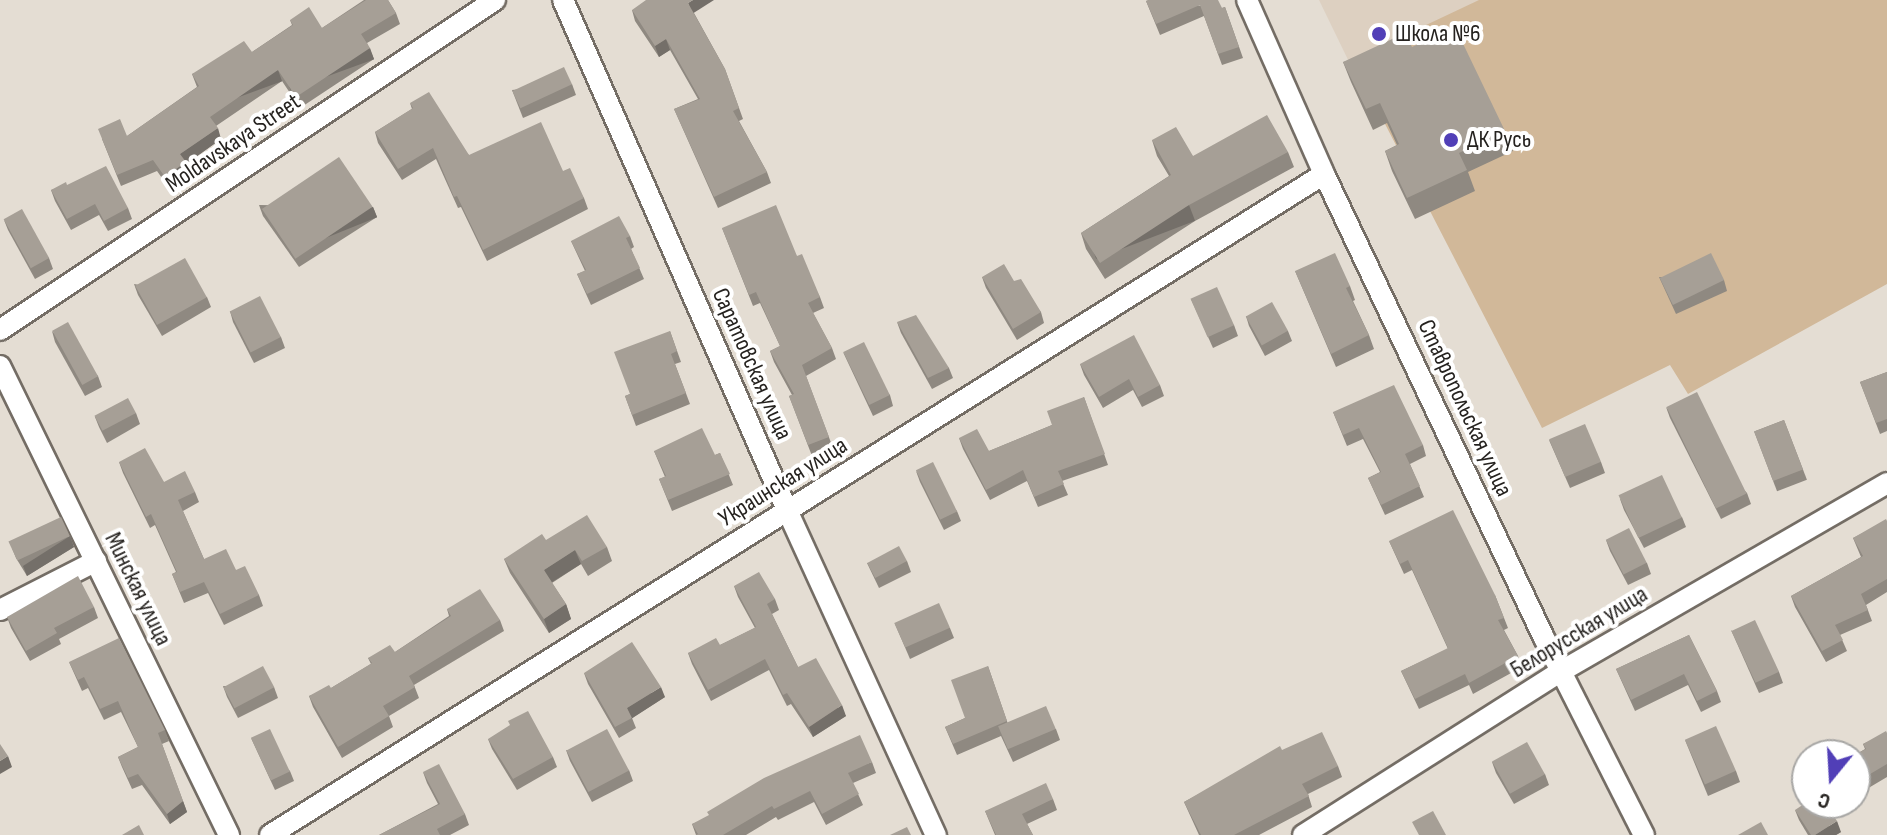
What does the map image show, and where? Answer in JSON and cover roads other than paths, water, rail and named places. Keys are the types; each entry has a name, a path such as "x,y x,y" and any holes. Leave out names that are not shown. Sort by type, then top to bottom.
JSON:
{"street":[{"name":"Moldavskaya Street","path":"0,330 495,0"},
{"name":"Саратовская улица","path":"563,0 787,510 936,835"},
{"name":"Ставропольская улица","path":"1247,0 1324,174 1560,672 1644,835"},
{"name":"Украинская улица","path":"270,835 1324,174"},
{"name":"Минская улица","path":"0,366 229,835"},
{"name":"Белорусская улица","path":"1303,835 1560,672 1887,483"},
{"path":"0,610 96,561"}],"place":[{"name":"Школа №6","path":"1379,34"},
{"name":"ДК Русь","path":"1451,140"}]}
